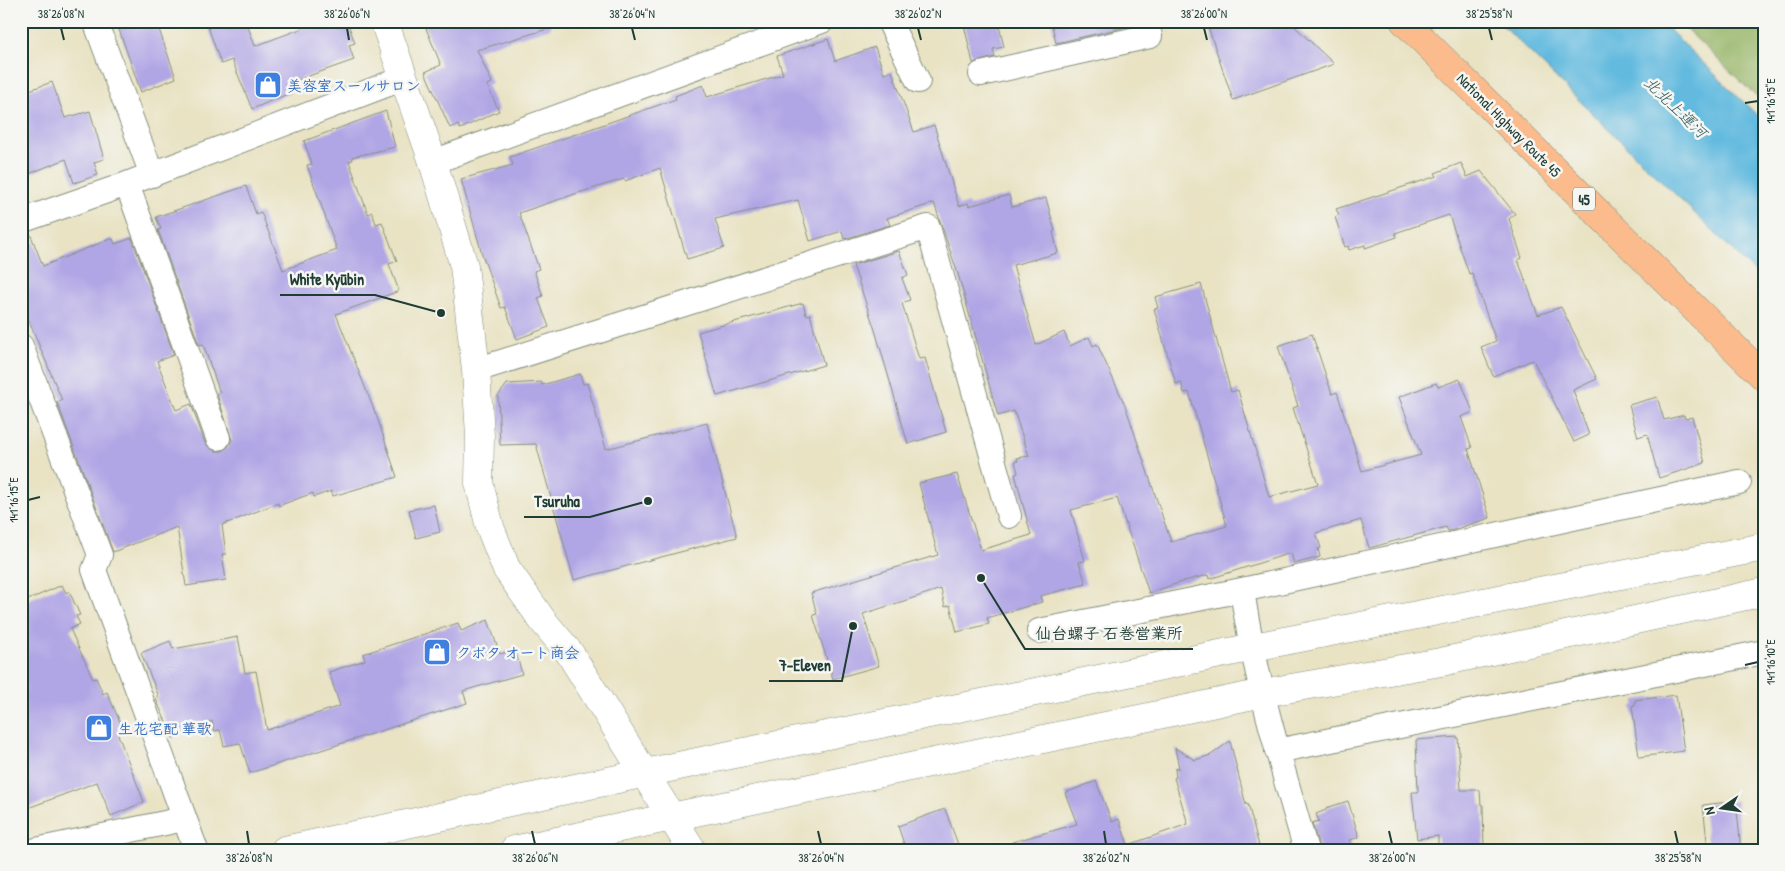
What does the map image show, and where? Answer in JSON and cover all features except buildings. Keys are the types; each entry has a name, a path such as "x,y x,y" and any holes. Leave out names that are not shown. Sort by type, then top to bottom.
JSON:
{"highway":[{"name":"National Highway Route 45","path":"1404,21 1764,377"}],"street":[{"path":"95,21 152,175"},
{"path":"384,21 433,162 464,266 476,370 480,436 479,483 490,527 506,568 543,621 569,652 692,850"},
{"path":"889,21 918,81"},
{"path":"981,74 1150,36 1146,21"},
{"path":"433,162 816,22"},
{"path":"21,221 152,175 404,78"},
{"path":"127,184 218,438"},
{"path":"476,370 928,227 1009,516"},
{"path":"21,346 100,556 94,570 196,850"},
{"path":"1039,631 1242,590 1739,482"},
{"path":"285,850 645,775 730,755 1254,647 1764,547"},
{"path":"1242,590 1277,751 1306,850"},
{"path":"514,850 1263,693 1441,662 1764,592"},
{"path":"1277,751 1764,652"},
{"path":"36,850 184,819"}],"green space":[{"path":"1678,21 1764,21 1764,104"}],"water":[{"name":"北北上運河","path":"1498,21 1660,21 1764,122 1764,281"}],"place":[{"name":"美容室スールサロン","path":"268,85"},
{"name":"White Kyūbin","path":"441,313"},
{"name":"Tsuruha","path":"648,501"},
{"name":"仙台螺子 石巻営業所","path":"981,578"},
{"name":"7-Eleven","path":"853,626"},
{"name":"クボタ オート商会","path":"437,652"},
{"name":"生花宅配 華歌","path":"99,728"}]}
